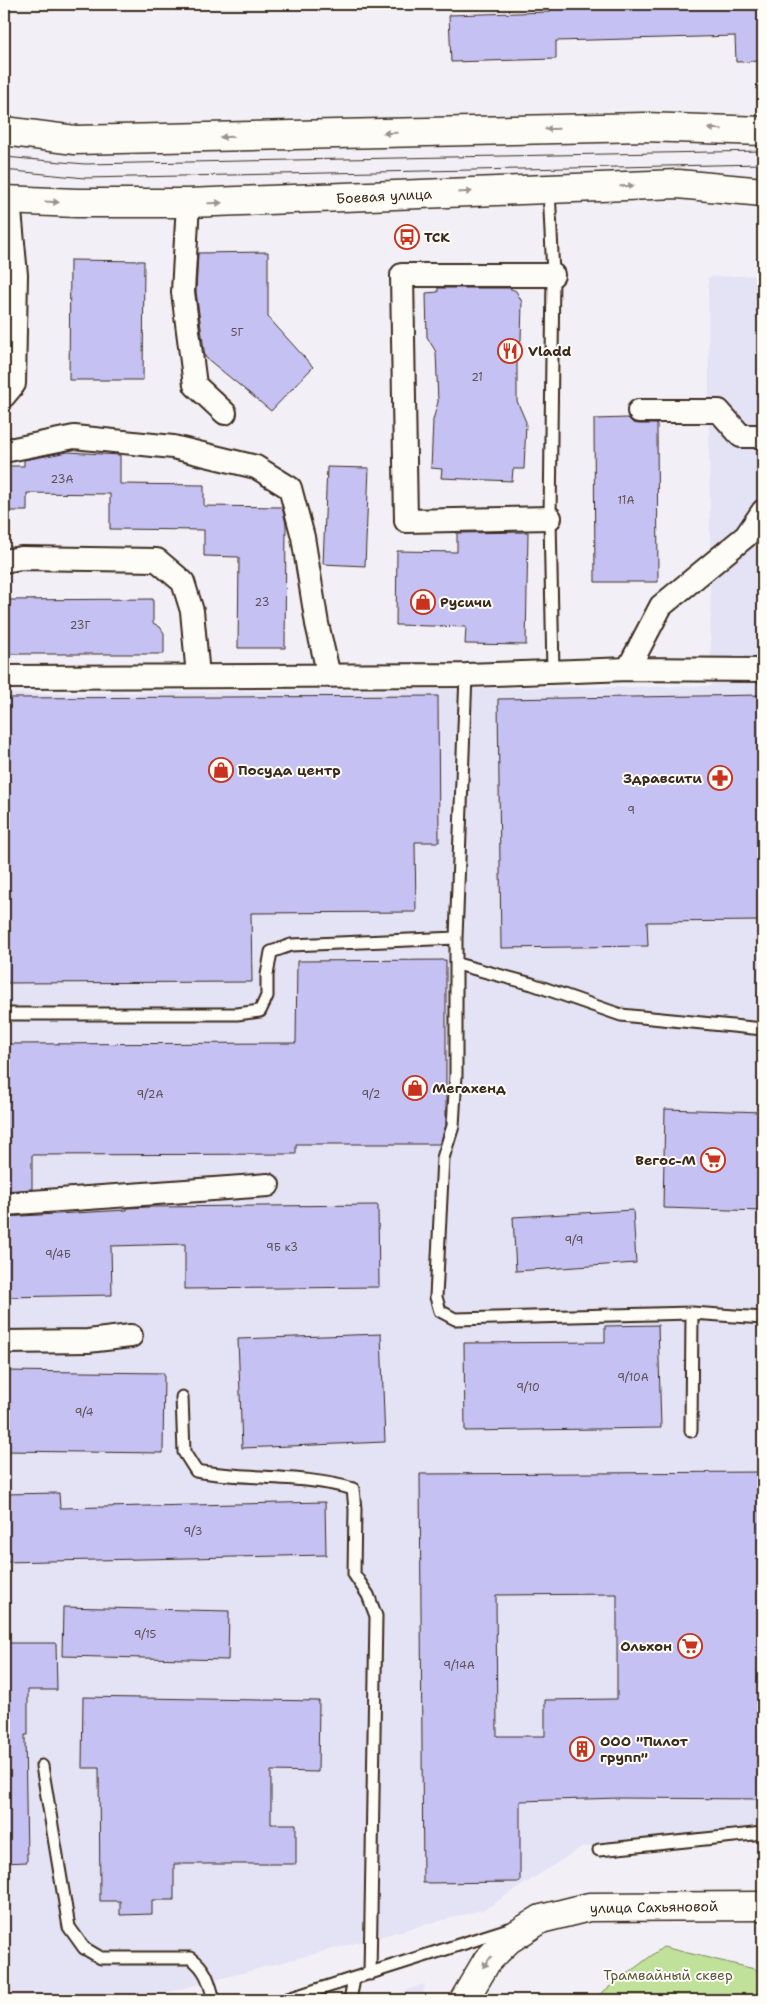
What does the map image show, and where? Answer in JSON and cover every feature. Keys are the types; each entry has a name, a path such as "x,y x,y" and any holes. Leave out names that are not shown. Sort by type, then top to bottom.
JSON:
{"main road":[{"path":"4,131 75,140 634,128 763,131"},
{"name":"Боевая улица","path":"6,200 77,203 188,203 320,200 549,188 678,184 763,192"},
{"name":"улица Сахьяновой","path":"464,2000 487,1961 508,1940 542,1919 588,1907 763,1906"}],"street":[{"path":"4,396 14,384 6,200"},
{"path":"188,203 183,292 195,384 225,413"},
{"path":"550,518 406,521 402,274 553,274"},
{"path":"639,411 719,411 741,436 763,436"},
{"path":"4,451 74,437 172,447 256,467 290,488 303,537 316,624 329,676"},
{"path":"628,669 661,606 746,536 763,511"},
{"path":"4,561 21,558 158,560 183,582 192,611 198,676"},
{"path":"4,677 466,675 628,669 763,670"},
{"path":"4,1204 268,1185"},
{"path":"4,1342 88,1341 131,1336"}],"lane":[{"path":"549,188 553,274 550,518 553,672"},
{"path":"466,675 456,938 456,1075 453,1126 443,1158 436,1297 440,1311 455,1319 692,1313 763,1318"},
{"path":"4,1014 237,1014 260,1011 267,996 267,975 271,952 291,945 456,938"},
{"path":"457,964 532,984 621,1015 763,1029"},
{"path":"691,1431 692,1313"},
{"path":"182,1397 184,1452 196,1470 218,1474 332,1483 353,1489 355,1509 354,1574 368,1595 376,1616 370,1974"},
{"path":"42,1766 70,1927 84,1948 101,1958 191,1958 201,1966 214,2000"},
{"path":"598,1850 763,1833"},
{"path":"285,2000 542,1919"},
{"path":"350,2000 354,1979"}],"shaded area":[{"path":"763,275 763,1841 582,1847 485,1909 139,2000 4,2000 4,694 711,686 708,277"},
{"path":"425,1984 422,2000 379,2000"}],"green space":[{"name":"Трамвайный сквер","path":"663,1947 763,1971 763,2000 592,2000"}],"building":[{"path":"549,4 763,4 763,61 736,62 735,36 556,41 556,59 451,62 449,15 550,12"},
{"path":"268,252 268,317 313,367 271,411 205,357 196,292 198,253"},
{"path":"70,260 144,261 143,380 69,380"},
{"path":"438,288 509,288 516,291 522,302 521,340 517,346 517,401 526,422 524,469 513,469 512,481 441,478 442,469 431,468 433,420 438,402 436,352 427,337 426,293 438,292"},
{"path":"628,418 633,423 657,424 658,582 595,582 594,419"},
{"path":"68,452 120,455 120,484 204,485 204,506 282,507 286,524 285,648 238,648 239,557 204,556 204,530 110,529 110,494 27,493 27,511 4,511 4,466 24,466 24,460"},
{"path":"327,467 369,468 365,566 323,564"},
{"path":"528,532 526,645 465,644 466,627 396,625 397,551 457,552 457,533"},
{"path":"153,599 153,623 160,627 164,633 164,654 4,654 4,600"},
{"path":"763,695 763,921 647,922 648,946 501,948 498,699"},
{"name":"Посуда центр","path":"438,696 439,842 415,842 416,912 251,913 252,982 4,983 4,698"},
{"path":"446,960 446,1125 440,1144 296,1144 296,1154 32,1155 32,1189 4,1191 4,1044 296,1043 297,961"},
{"name":"Вегос-М","path":"665,1109 763,1112 763,1211 663,1208"},
{"path":"378,1205 379,1287 185,1289 185,1244 111,1246 112,1295 4,1297 4,1217 127,1210 127,1208 148,1207"},
{"path":"633,1210 636,1263 516,1271 513,1217"},
{"path":"658,1325 661,1428 465,1431 464,1343 605,1342 605,1326"},
{"path":"381,1334 385,1442 242,1448 238,1339"},
{"path":"4,1371 164,1373 163,1453 4,1451"},
{"path":"763,1472 763,1799 619,1798 520,1801 520,1882 423,1883 420,1474","holes":["617,1594 617,1699 545,1700 545,1736 497,1736 496,1595"]},
{"path":"59,1493 60,1508 325,1502 326,1555 4,1562 4,1494"},
{"path":"63,1607 229,1611 228,1660 62,1656"},
{"path":"4,1643 56,1643 57,1690 28,1690 28,1735 25,1735 27,1862 4,1863"},
{"path":"83,1697 319,1701 318,1772 271,1771 271,1824 296,1824 296,1864 174,1864 174,1900 152,1900 152,1914 120,1915 120,1901 100,1901 99,1768 82,1768"}],"tram line":[{"path":"4,157 85,164 763,151"},
{"path":"4,170 85,178 763,164"}],"place":[{"name":"ТСК","path":"407,237"},
{"name":"Vladd","path":"510,351"},
{"name":"Русичи","path":"423,602"},
{"name":"Посуда центр","path":"221,770"},
{"name":"Здравсити","path":"720,778"},
{"name":"Мегахенд","path":"415,1088"},
{"name":"Вегос-М","path":"713,1160"},
{"name":"Ольхон","path":"690,1646"},
{"name":"ООО \"Пилот групп\"","path":"582,1749"}]}
